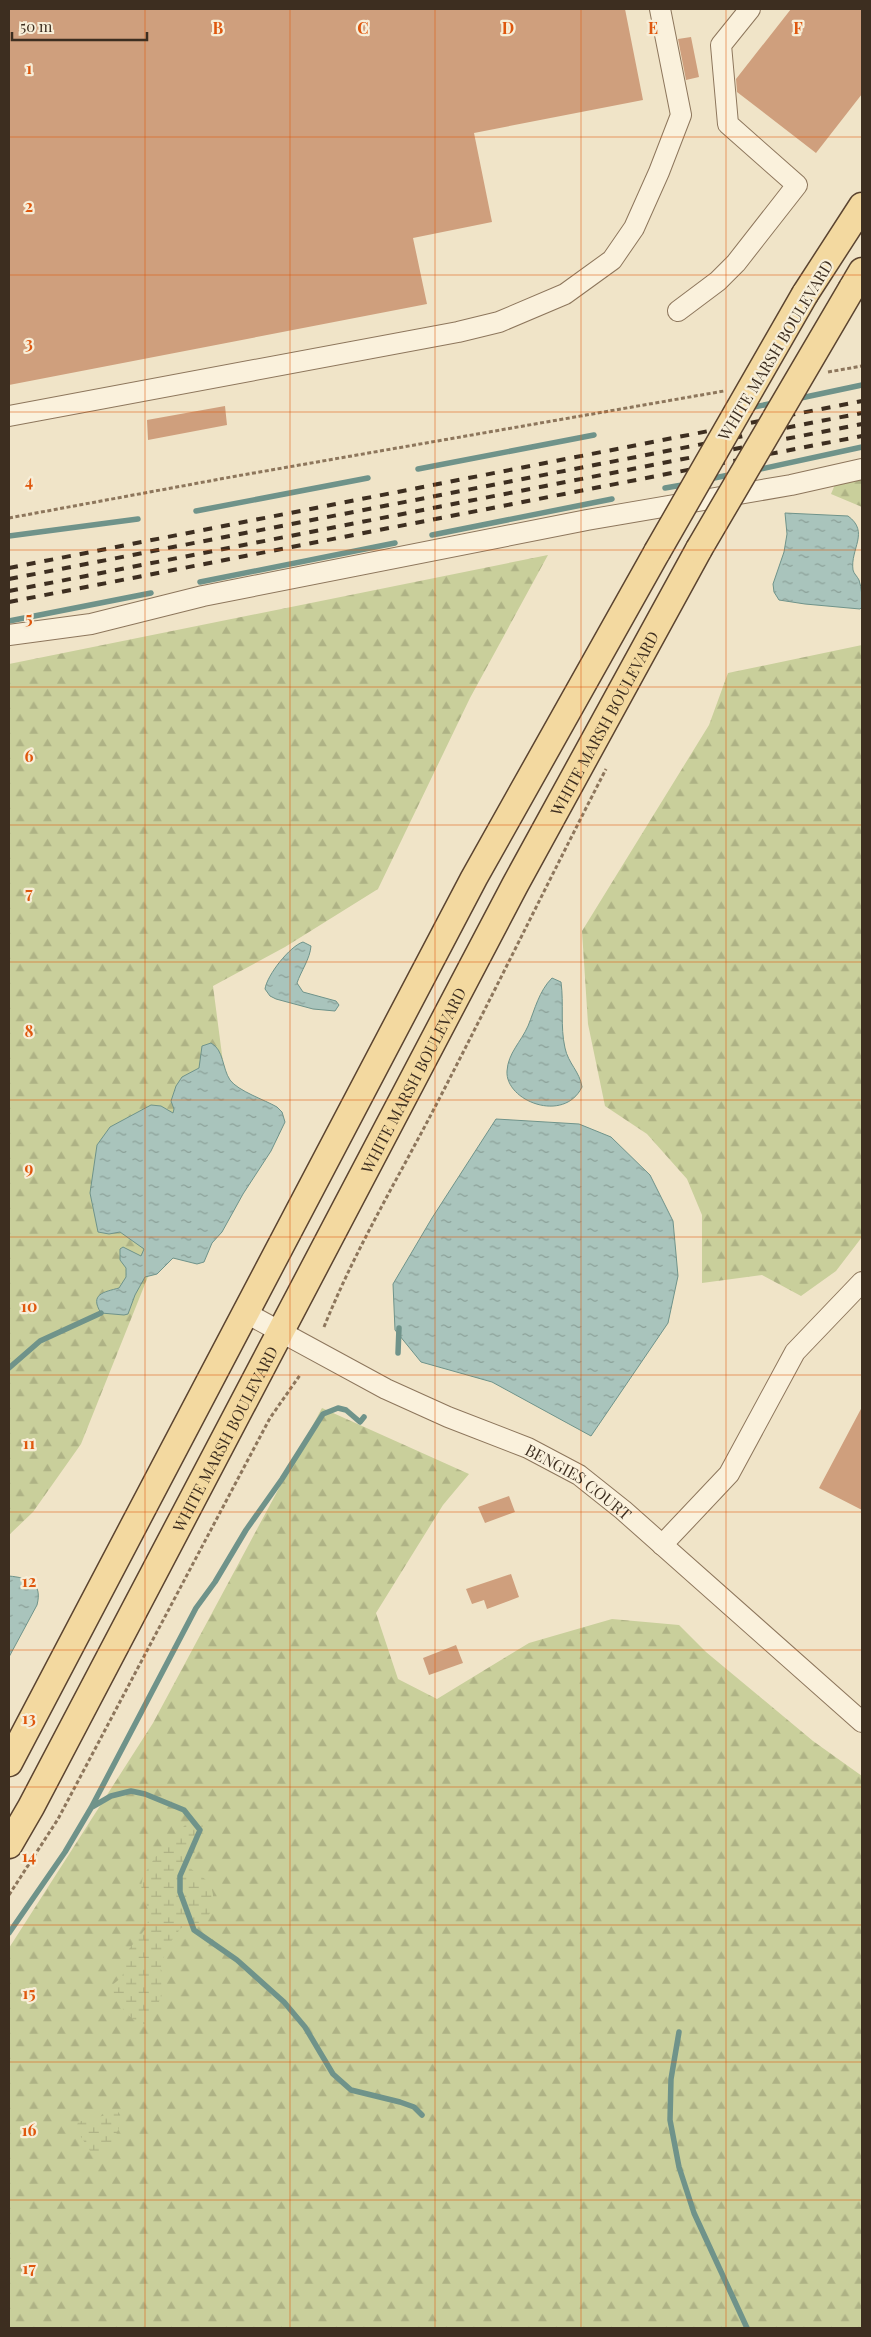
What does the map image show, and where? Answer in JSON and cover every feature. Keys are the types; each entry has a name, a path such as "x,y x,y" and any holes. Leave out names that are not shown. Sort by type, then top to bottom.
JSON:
{"main road":[{"name":"WHITE MARSH BOULEVARD","path":"9,1763 474,878 657,552 806,294 862,206"},
{"name":"WHITE MARSH BOULEVARD","path":"9,1845 31,1807 515,884 699,549 857,279"}],"street":[{"path":"9,416 458,332 499,322 565,294 612,260 634,228 659,172 681,115 660,9"},
{"path":"678,311 718,281 736,263 797,185 728,124 721,45 750,9"},
{"path":"9,635 91,624 203,596 587,520 791,485 862,469"},
{"path":"662,1544 729,1474 795,1352 862,1282"},
{"name":"BENGIES COURT","path":"246,1312 386,1389 556,1462 579,1475 662,1544 862,1722"}],"path":[{"path":"824,373 862,366"},
{"path":"9,518 231,477 729,390"},
{"path":"324,1327 354,1260 435,1107 606,768"},
{"path":"9,1895 58,1819 270,1418 300,1375"}],"green space":[{"path":"862,477 862,507 831,494 836,482"},
{"path":"548,555 470,698 378,889 285,947 213,986 230,1116 153,1264 81,1444 33,1512 9,1535 9,664"},
{"path":"862,645 862,1237 836,1271 801,1296 762,1275 702,1283 702,1215 687,1179 647,1134 605,1106 588,1024 582,931 709,725 728,673"},
{"path":"322,1408 469,1474 443,1505 376,1613 398,1679 437,1699 529,1643 612,1619 679,1625 706,1652 813,1741 862,1776 862,2328 9,2328 9,1948 153,1723"},
{"path":"197,1820 203,1825 190,1867 206,1880 211,1887 213,1892 212,1909 202,1922 183,1926 169,1945 161,1968 162,1988 159,2003 145,2024 128,2015 116,1998 111,1986 122,1977 129,1949 147,1927 149,1912 141,1886 143,1876 158,1853 175,1838 187,1822"},
{"path":"118,2112 120,2114 119,2126 113,2141 102,2154 92,2154 76,2129 78,2122"}],"water":[{"path":"785,513 848,516 854,522 858,528 858,541 854,555 853,570 861,587 862,607 860,609 779,600 774,592 773,584 784,552 787,534"},
{"path":"303,942 311,946 297,983 303,992 336,1001 339,1005 335,1011 313,1009 276,999 270,996 265,989 270,976 280,962 292,949"},
{"path":"552,978 561,982 565,1048 582,1087 574,1098 562,1104 550,1106 537,1104 525,1099 515,1091 509,1082 507,1071 512,1053 528,1026 541,994"},
{"path":"211,1043 221,1055 230,1080 245,1092 277,1107 282,1112 285,1122 271,1151 243,1194 222,1232 212,1243 204,1262 197,1264 173,1258 157,1274 145,1277 135,1295 128,1314 101,1313 97,1298 104,1293 119,1288 126,1277 126,1268 120,1260 120,1249 123,1247 141,1256 144,1249 120,1232 109,1234 98,1232 90,1193 97,1145 110,1127 151,1105 161,1106 173,1113 174,1109 171,1101 176,1086 182,1077 199,1068 202,1046"},
{"path":"496,1119 579,1124 611,1137 650,1175 673,1221 678,1276 668,1323 591,1436 492,1382 421,1362 395,1330 393,1284 432,1218"},
{"path":"9,1576 28,1580 36,1586 38,1597 37,1605 9,1657"}],"building":[{"path":"9,9 625,9 643,100 474,133 492,222 413,238 427,304 9,385"},
{"path":"791,9 862,9 862,94 816,153 737,92 736,79"},
{"path":"691,37 699,77 686,80 678,39"},
{"path":"225,406 227,425 148,440 147,420"},
{"path":"862,1407 862,1510 819,1488"},
{"path":"509,1496 515,1512 485,1523 478,1507"},
{"path":"511,1574 519,1597 487,1609 484,1600 472,1604 466,1589"},
{"path":"456,1645 463,1663 429,1675 423,1658"}],"waterway":[{"path":"796,399 862,385"},
{"path":"749,408 774,403"},
{"path":"418,469 594,435"},
{"path":"756,470 862,447"},
{"path":"709,479 734,474"},
{"path":"196,511 368,478"},
{"path":"665,488 688,484"},
{"path":"432,535 612,499"},
{"path":"9,536 138,519"},
{"path":"200,582 395,543"},
{"path":"9,621 151,593"},
{"path":"9,1368 40,1341 101,1313"},
{"path":"398,1353 399,1328"},
{"path":"9,1933 65,1852 91,1808 196,1608 215,1582 246,1530 282,1479 323,1414 338,1408 346,1410 360,1422 364,1417"},
{"path":"92,1807 111,1796 131,1791 145,1794 184,1810 200,1830 180,1876 180,1892 194,1930 237,1960 284,2002 305,2027 333,2074 351,2090 400,2102 414,2107 422,2115"},
{"path":"679,2032 671,2079 670,2120 679,2167 694,2213 747,2328"}],"railway":[{"path":"9,568 862,401"},
{"path":"9,579 862,413"},
{"path":"9,591 862,424"},
{"path":"9,602 862,436"}]}
